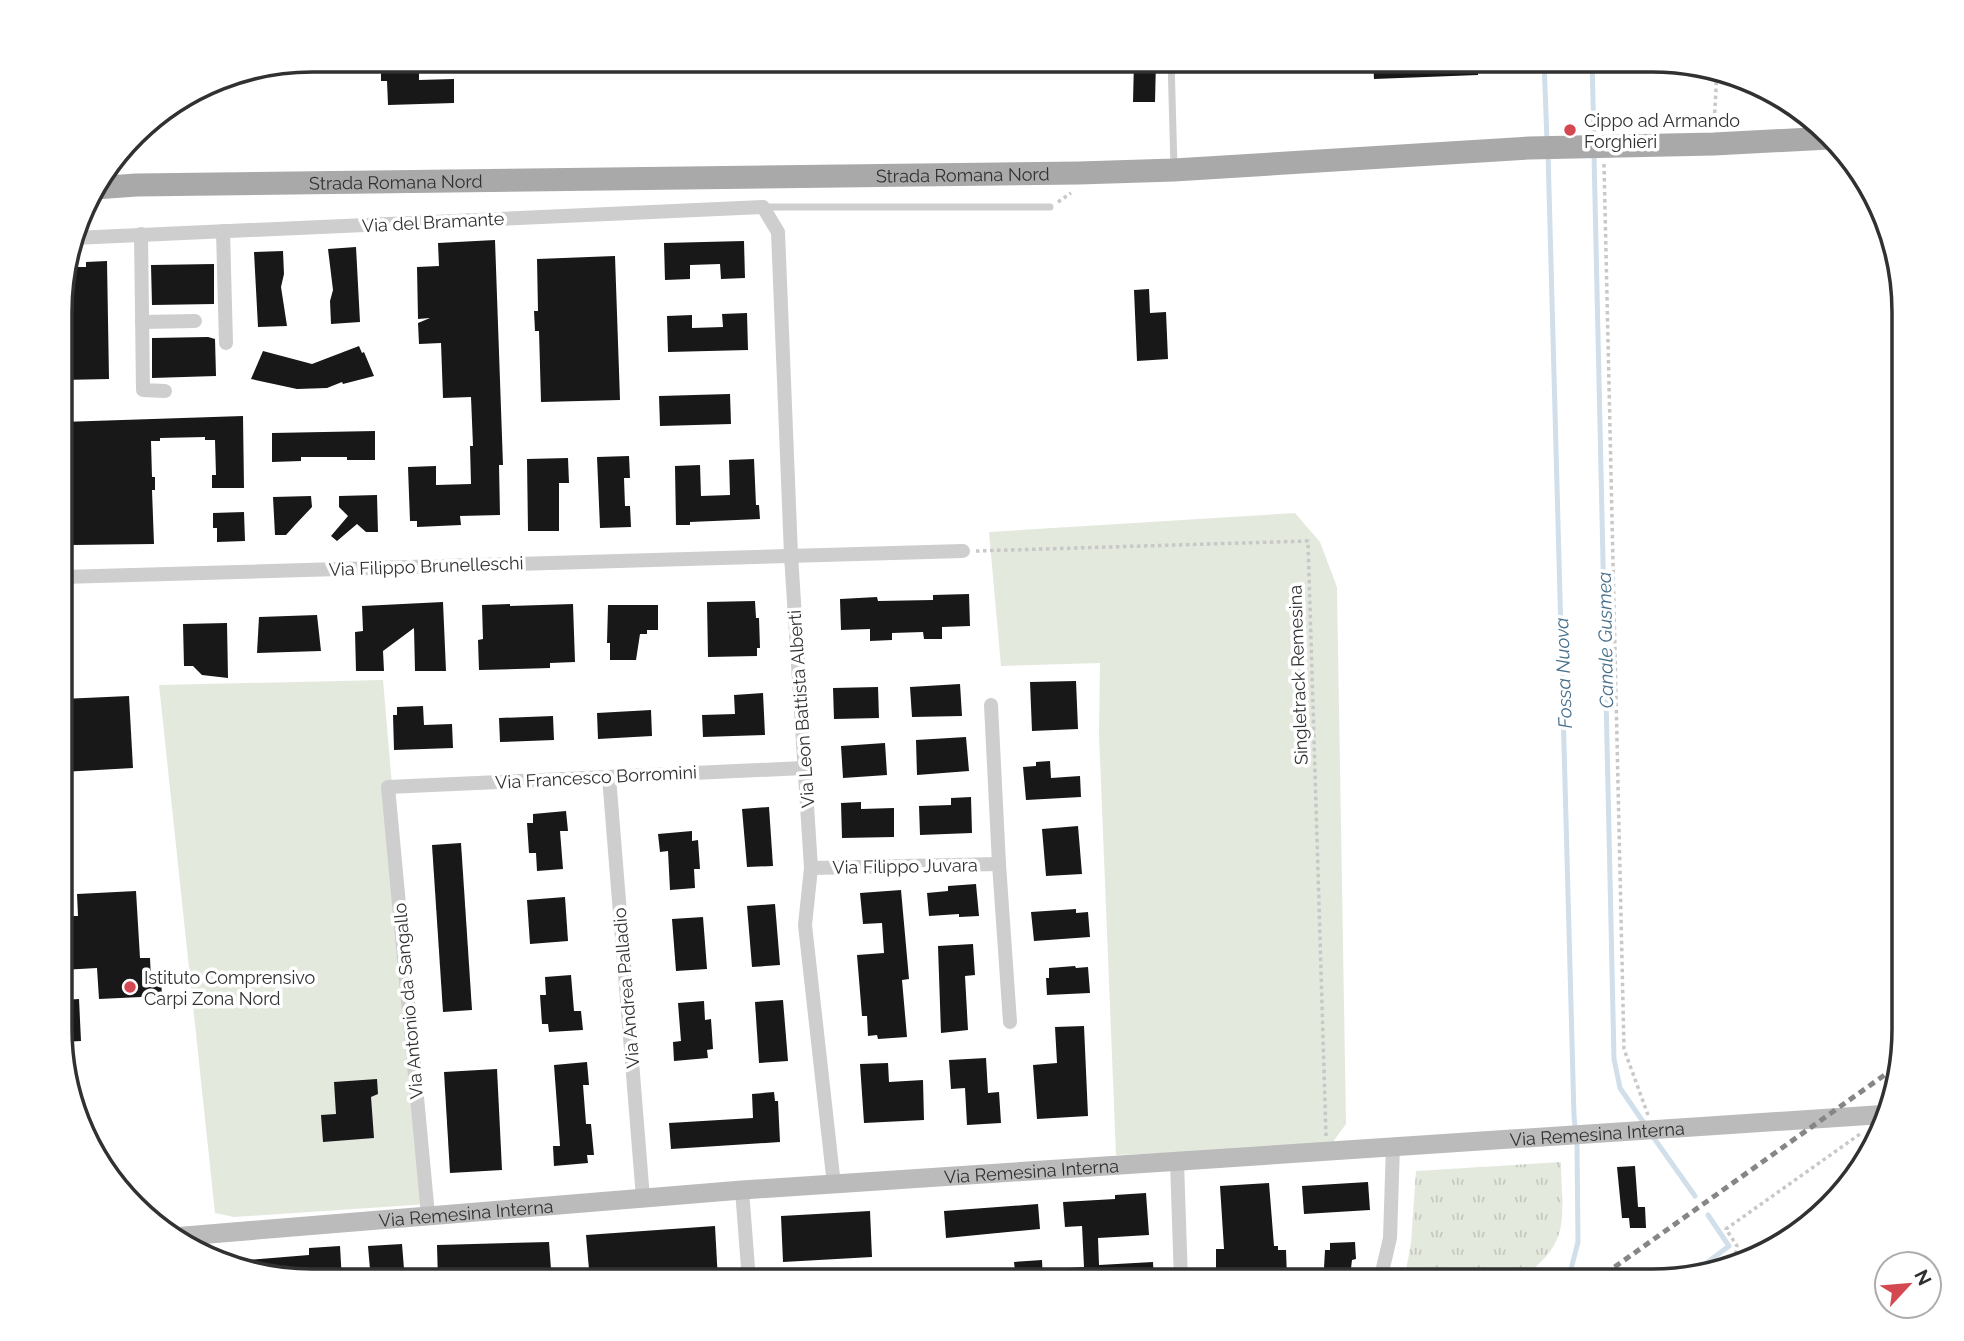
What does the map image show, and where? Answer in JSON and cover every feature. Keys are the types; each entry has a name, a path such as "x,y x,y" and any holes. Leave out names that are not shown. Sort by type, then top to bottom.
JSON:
{"main road":[{"name":"Strada Romana Nord","path":"106,187 1079,173 1174,170 1529,148 1818,139"}],"street":[{"name":"Via del Bramante","path":"83,237 763,207"},
{"name":"Via Leon Battista Alberti","path":"763,207 778,232 791,555 811,868 804,925 834,1185"},
{"path":"223,231 226,343"},
{"path":"141,234 143,390 164,391"},
{"path":"142,322 195,321"},
{"name":"Via Filippo Brunelleschi","path":"72,577 963,551"},
{"name":"Via Filippo Juvara","path":"991,705 1010,1022"},
{"name":"Via Francesco Borromini","path":"388,787 804,768"},
{"name":"Via Andrea Palladio","path":"609,777 643,1198"},
{"name":"Via Antonio da Sangallo","path":"388,787 428,1215"},
{"name":"Via Filippo Juvara","path":"811,868 999,864"},
{"name":"Via Remesina Interna","path":"189,1236 742,1190 1559,1137 1646,1126 1877,1115"},
{"path":"1383,1269 1390,1238 1393,1146"},
{"path":"1177,1162 1181,1269"},
{"path":"742,1190 748,1269"}],"lane":[{"path":"1171,72 1174,170"},
{"path":"763,207 1050,207"}],"path":[{"path":"1714,144 1717,81"},
{"path":"1604,145 1624,1049 1646,1126"},
{"name":"Singletrack Remesina","path":"963,551 1308,541 1326,1152"},
{"path":"1736,1255 1737,1246 1726,1229 1861,1134 1864,1115"}],"green space":[{"path":"1295,513 1320,542 1337,587 1346,1124 1330,1146 1116,1155 1099,734 1100,663 1001,666 989,532"},
{"path":"383,680 428,1204 234,1217 215,1213 159,685"},
{"path":"1561,1162 1562,1216 1555,1243 1532,1269 1406,1269 1411,1243 1416,1171"}],"building":[{"path":"381,72 419,72 419,80 454,79 454,103 388,105 387,81 381,81"},
{"path":"1134,72 1156,72 1155,102 1133,102"},
{"path":"1374,72 1478,72 1478,75 1374,79"},
{"path":"495,240 503,465 499,465 500,515 460,516 461,525 417,527 417,521 410,521 408,467 436,466 436,485 471,484 470,446 473,446 471,397 443,398 441,343 419,344 418,323 430,318 418,319 417,267 439,266 438,243"},
{"path":"744,241 745,278 721,279 720,264 690,265 690,279 665,280 664,243"},
{"path":"356,247 360,322 331,324 330,301 333,290 328,249"},
{"path":"283,251 284,274 281,287 287,326 258,327 254,252"},
{"path":"615,256 620,400 541,402 539,331 535,331 534,311 538,311 537,259"},
{"path":"107,261 109,379 72,380 74,280 77,267 86,267 86,262"},
{"path":"214,264 214,304 152,305 151,265"},
{"path":"1149,289 1150,313 1166,312 1168,359 1137,361 1134,290"},
{"path":"747,313 748,350 668,352 667,316 692,315 692,328 723,327 722,314"},
{"path":"152,338 215,339 216,376 152,378"},
{"path":"359,346 374,376 343,384 342,382 327,388 297,389 251,379 263,351 312,364"},
{"path":"730,394 731,424 660,426 659,396"},
{"path":"243,416 244,488 212,488 212,475 216,475 215,440 205,440 205,437 160,438 160,441 151,441 152,477 155,477 155,490 152,490 154,544 72,545 72,422"},
{"path":"375,431 375,460 301,457 301,461 272,462 272,433"},
{"path":"629,456 630,478 624,478 625,506 630,506 631,527 600,528 597,457"},
{"path":"568,458 569,483 559,483 559,531 528,531 527,459"},
{"path":"754,459 756,505 759,505 760,519 676,525 675,466 700,465 701,496 730,495 729,460"},
{"path":"377,495 378,532 366,532 357,524 337,541 331,536 348,516 339,507 339,496"},
{"path":"311,496 312,507 286,535 275,535 273,497"},
{"path":"244,512 245,541 217,542 213,513"},
{"path":"969,594 970,626 942,627 942,639 924,639 923,632 892,633 892,640 870,641 870,629 841,630 840,599 877,597 878,601 933,600 933,595"},
{"path":"755,601 756,618 759,618 760,648 757,648 757,656 708,657 707,602"},
{"path":"443,602 446,671 415,671 414,628 383,651 384,671 356,671 355,632 363,631 362,606"},
{"path":"573,604 575,662 550,663 550,668 479,670 478,640 483,639 482,605"},
{"path":"608,605 658,605 658,630 647,630 647,634 640,634 636,660 610,660 610,643 607,643"},
{"path":"317,615 321,651 257,653 259,617"},
{"path":"227,623 228,678 202,675 193,666 184,666 183,624"},
{"path":"1076,681 1078,729 1032,731 1030,682"},
{"path":"960,684 962,716 912,717 910,687"},
{"path":"878,687 879,718 834,719 833,688"},
{"path":"763,693 765,735 703,737 702,715 735,714 734,695"},
{"path":"129,696 133,768 72,771 72,699"},
{"path":"423,706 424,725 452,724 453,748 394,750 393,715 397,715 397,707"},
{"path":"651,710 652,736 598,739 597,713"},
{"path":"553,716 554,740 500,742 499,718"},
{"path":"966,737 969,771 917,775 916,740"},
{"path":"885,743 887,775 843,778 841,746"},
{"path":"1050,761 1051,778 1080,776 1081,797 1026,800 1023,767"},
{"path":"971,797 972,833 920,835 919,806 951,805 951,798"},
{"path":"861,802 861,809 894,808 894,837 842,838 841,803"},
{"path":"769,807 773,866 747,867 742,809"},
{"path":"566,811 568,831 560,831 563,869 537,871 536,853 529,853 527,823 533,823 533,814"},
{"path":"1078,826 1082,874 1046,876 1042,829"},
{"path":"692,831 692,841 698,840 700,869 694,869 695,888 670,890 668,851 660,852 658,834"},
{"path":"461,843 472,1010 443,1012 432,845"},
{"path":"976,884 979,916 929,916 927,893 948,891 948,886"},
{"path":"901,890 909,979 902,980 907,1037 878,1039 877,1035 868,1036 867,1016 862,1016 857,955 884,953 882,923 863,924 860,893"},
{"path":"136,891 140,958 150,958 151,979 161,978 162,996 99,999 97,968 72,969 72,916 78,916 77,894"},
{"path":"565,897 568,941 530,944 527,900"},
{"path":"775,904 780,965 752,967 747,906"},
{"path":"1076,909 1076,913 1088,912 1090,937 1034,941 1031,912"},
{"path":"703,917 707,969 676,971 672,919"},
{"path":"973,944 975,975 965,976 968,1030 941,1033 938,946"},
{"path":"1088,967 1090,993 1047,995 1046,978 1049,978 1049,968"},
{"path":"571,975 574,1011 581,1011 583,1030 549,1032 548,1024 542,1024 540,995 546,995 545,977"},
{"path":"72,999 79,999 81,1041 73,1041"},
{"path":"783,1000 788,1061 759,1063 755,1002"},
{"path":"704,1001 705,1020 711,1019 713,1049 707,1050 708,1058 674,1061 673,1042 681,1041 678,1003"},
{"path":"1084,1026 1088,1116 1037,1119 1033,1065 1057,1063 1055,1027"},
{"path":"986,1058 988,1093 999,1092 1001,1123 967,1125 965,1088 951,1089 949,1060"},
{"path":"587,1062 589,1085 583,1085 586,1124 591,1124 594,1155 587,1155 588,1163 554,1166 553,1146 560,1146 554,1065"},
{"path":"888,1063 889,1082 923,1080 924,1120 864,1123 860,1064"},
{"path":"497,1069 502,1170 450,1173 444,1072"},
{"path":"377,1079 378,1094 371,1097 374,1138 323,1142 321,1115 336,1114 334,1082"},
{"path":"774,1092 775,1101 778,1101 780,1142 671,1149 669,1123 753,1118 752,1094"},
{"path":"1635,1166 1638,1207 1645,1207 1646,1228 1630,1228 1629,1218 1622,1218 1617,1167"},
{"path":"1368,1182 1370,1210 1304,1214 1302,1186"},
{"path":"1269,1183 1274,1246 1278,1246 1278,1250 1286,1250 1287,1269 1216,1269 1216,1249 1224,1249 1220,1186"},
{"path":"1146,1193 1149,1235 1098,1238 1099,1265 1153,1262 1153,1269 1068,1269 1084,1267 1082,1226 1065,1227 1063,1202 1115,1199 1115,1195"},
{"path":"1038,1204 1040,1229 946,1238 944,1211"},
{"path":"870,1211 872,1257 783,1262 781,1216"},
{"path":"715,1226 717,1269 589,1269 586,1235"},
{"path":"549,1242 551,1269 438,1269 437,1245"},
{"path":"1355,1242 1356,1259 1352,1260 1351,1269 1318,1269 1324,1268 1325,1250 1330,1250 1330,1243"},
{"path":"402,1244 404,1269 370,1269 368,1246"},
{"path":"340,1246 341,1269 280,1267 246,1260 309,1255 309,1248"},
{"path":"1042,1260 1042,1269 1015,1269 1014,1262"}],"waterway":[{"name":"Fossa Nuova","path":"1544,72 1547,142"},
{"name":"Canale Gusmea","path":"1592,72 1594,141"},
{"name":"Fossa Nuova","path":"1548,152 1574,1116 1577,1145 1578,1242 1571,1269"},
{"name":"Canale Gusmea","path":"1594,154 1614,1059 1620,1088 1646,1126"},
{"name":"Canale Gusmea","path":"1651,1134 1695,1196"},
{"name":"Canale Gusmea","path":"1706,1263 1729,1246 1708,1215"}],"railway":[{"path":"1612,1269 1888,1072"}],"place":[{"name":"Cippo ad Armando Forghieri","path":"1570,130"},
{"name":"Istituto Comprensivo Carpi Zona Nord","path":"130,987"}]}
